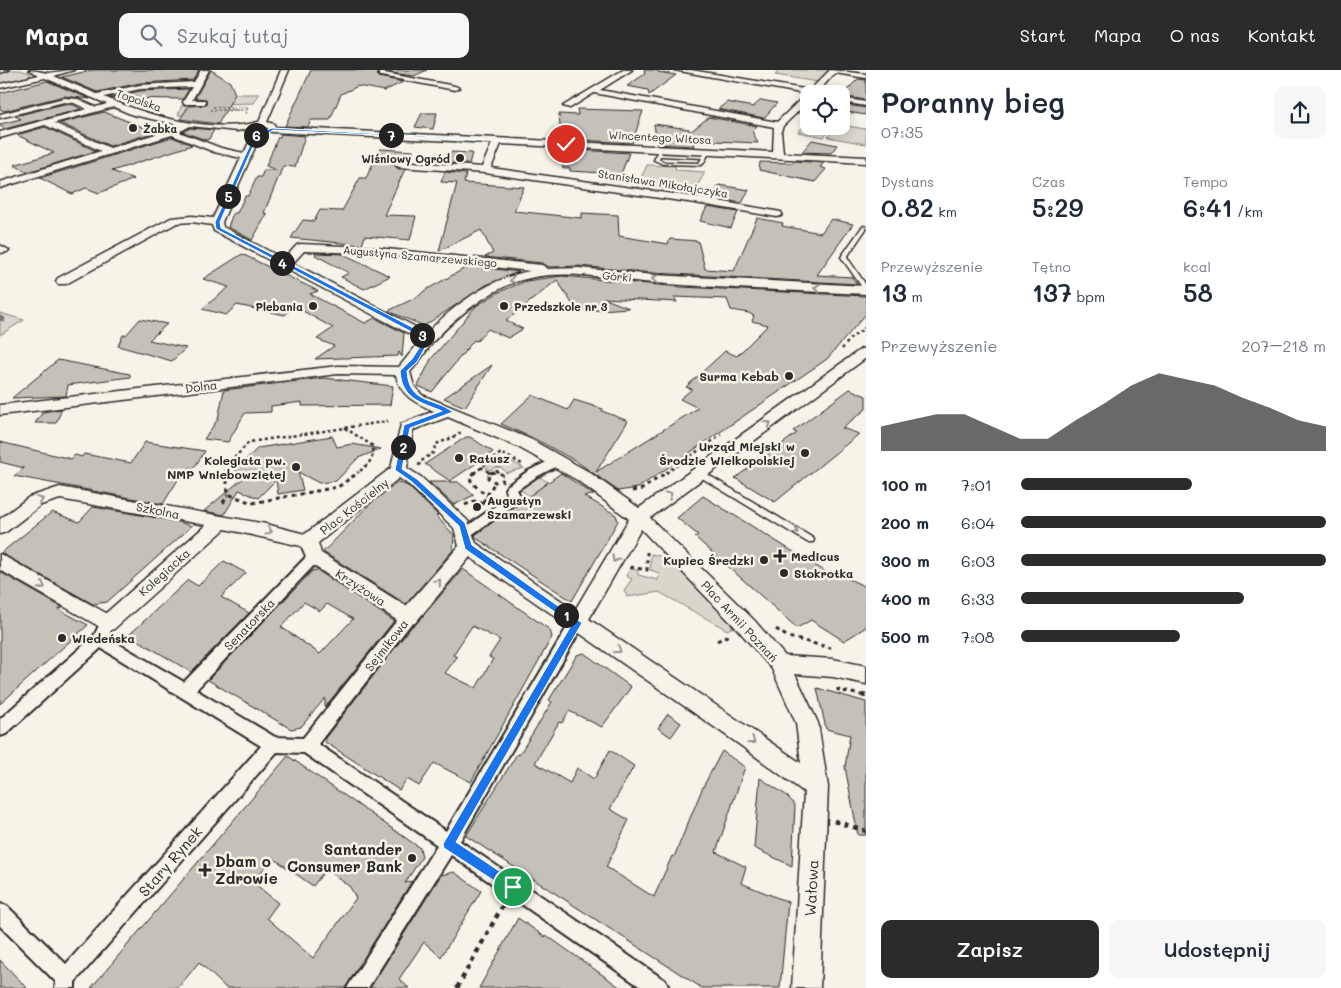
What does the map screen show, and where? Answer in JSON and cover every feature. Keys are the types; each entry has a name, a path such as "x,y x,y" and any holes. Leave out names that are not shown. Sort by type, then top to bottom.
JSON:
{"street":[{"path":"0,71 5,70"},
{"name":"Topolska","path":"33,70 154,118 188,124 244,128"},
{"path":"0,86 70,70"},
{"path":"205,70 187,102 205,104"},
{"path":"262,124 285,70"},
{"path":"390,70 378,76 455,88"},
{"path":"567,106 628,70"},
{"path":"678,70 800,92"},
{"path":"820,85 833,71 866,76"},
{"path":"97,96 140,87 197,84"},
{"path":"594,91 779,125"},
{"path":"0,116 64,100 75,101 94,109"},
{"path":"850,101 866,104"},
{"path":"0,135 115,104"},
{"path":"778,154 777,131 779,125 800,105"},
{"path":"45,122 109,151"},
{"path":"0,185 172,132 188,124"},
{"path":"262,124 269,125 272,129 265,133 245,133 244,128 262,124"},
{"name":"Wincentego Witosa","path":"272,129 498,140 706,154 778,154 866,160"},
{"path":"172,132 220,152 234,156 246,156"},
{"path":"257,134 217,222 218,229 429,339"},
{"path":"485,170 498,140"},
{"name":"Stanisława Mikołajczyka","path":"400,164 485,170 777,214"},
{"path":"62,282 175,220 192,219 217,222"},
{"name":"Augustyna Szamarzewskiego","path":"286,264 301,247 366,250 561,271"},
{"name":"Górki","path":"403,371 415,361 429,339 485,293 506,282 561,271 650,279 866,290"},
{"path":"357,988 448,844 639,517 866,352"},
{"name":"Dolna","path":"0,410 338,370 403,371"},
{"name":"Plac Armii Poznań","path":"403,371 404,383 408,390 417,398 524,443 583,476 639,517 747,626 780,664 807,723 816,787"},
{"path":"449,412 435,415 406,427 398,470 415,481 458,521 467,540 577,623 748,738 816,787"},
{"path":"467,540 515,498 511,489 532,474 557,461"},
{"name":"Plac Kościelny","path":"311,549 398,470"},
{"name":"Szkolna","path":"0,528 36,500 60,493 99,498 266,530 311,549"},
{"name":"Kolegiacka","path":"107,623 221,522"},
{"name":"Sejmikowa","path":"307,746 467,540"},
{"name":"Krzyżowa","path":"311,549 408,617"},
{"name":"Senatorska","path":"184,691 311,549"},
{"path":"0,561 107,623 100,640 0,729"},
{"path":"100,640 273,744 307,746 659,988"},
{"path":"780,664 834,668 866,674"},
{"name":"Stary Rynek","path":"0,913 65,983 273,744"},
{"name":"Wałowa","path":"806,988 816,787"}],"lane":[{"path":"658,151 656,160 663,163 701,164 706,154"},
{"path":"864,228 844,257 866,290"},
{"path":"700,473 810,540"}],"path":[{"path":"205,104 245,107 246,110"},
{"path":"249,108 246,114 242,115 246,110 227,110 213,111 249,108"},
{"path":"220,109 222,114"},
{"path":"227,110 232,113 236,110"},
{"path":"839,352 851,338 866,327"},
{"path":"223,503 228,494 226,467 250,442 388,422"},
{"path":"228,494 252,503 338,487 367,466 374,454 373,446 345,428"},
{"path":"418,469 420,462 433,453 434,447 438,442 453,439 464,430"},
{"path":"625,492 642,489 722,434"},
{"path":"487,496 472,483 470,478 481,467 490,473"},
{"path":"483,503 495,482 502,480 504,476 496,471 490,473"},
{"path":"490,473 488,478 495,482"},
{"path":"627,566 646,570 647,552"},
{"path":"774,628 788,637 840,650"},
{"path":"815,814 866,831"},
{"path":"457,988 513,887"}],"shaded area":[{"path":"21,70 31,74 28,78 0,85 0,72"},
{"path":"780,70 830,70 818,82 775,75"},
{"path":"196,94 259,94 254,103 189,105 183,115 178,115 182,105 207,103 207,100 192,99"},
{"path":"96,111 105,111 169,135 118,151 56,122"},
{"path":"850,126 866,129 866,144 828,137 829,135 850,135"},
{"path":"647,165 675,166 676,170 705,172 690,199 635,191"},
{"path":"0,313 24,320 0,335"},
{"path":"499,458 524,468 506,473 502,468 496,467 490,470 486,468"},
{"path":"538,476 548,482 530,496 519,489"},
{"path":"651,554 668,558 736,626 727,630 659,592 627,597 624,590 632,579 626,576 630,569 638,570 638,575 658,580 659,573 650,570"}],"building":[{"path":"92,70 199,70 193,80 140,83 97,92 62,77"},
{"path":"211,70 230,82 235,94 218,124 180,119 189,106 206,105 206,99 195,98"},
{"path":"311,70 427,70 414,76 378,71 378,77 403,82 384,91 358,86 341,94 330,120 311,120 308,127 285,126"},
{"path":"644,70 658,70 658,72 676,75 649,95 648,90 627,86 645,74"},
{"path":"858,79 866,80 866,100 850,97 850,87"},
{"path":"47,81 90,99 64,96 4,111 0,109 0,93"},
{"path":"189,89 183,99 110,98 140,91"},
{"path":"761,100 777,103 764,118 718,109 727,102 753,107"},
{"path":"64,104 74,105 81,109 5,129 0,126 0,124 21,119 15,116"},
{"path":"850,105 866,108 866,115 850,112"},
{"path":"577,109 643,111 632,143 561,139 559,114 578,115"},
{"path":"104,112 155,132 110,146 60,123"},
{"path":"422,113 437,113 433,129 415,127"},
{"path":"709,117 757,126 752,131 758,143 692,140 694,146 657,144 654,124 689,129 690,132"},
{"path":"45,127 96,151 28,172 14,165 54,153 17,135"},
{"path":"190,128 214,130 209,139 206,140 183,132"},
{"path":"281,134 305,136 295,167 283,166 264,213 267,214 252,240 228,227 233,213 237,213 257,177 261,177 264,170 276,170 266,166"},
{"path":"172,137 192,145 112,171 134,179 99,193 86,188 72,194 40,178"},
{"path":"812,140 837,145 831,153 802,152"},
{"path":"380,149 414,151 409,160 399,159 392,163 398,169 405,169 384,215 416,216 410,240 365,236 362,245 291,238 303,220 314,221 320,210 342,211 360,178 366,178"},
{"path":"562,149 629,153 621,174 570,171 570,168 563,168"},
{"name":"Wiśniowy Ogród","path":"451,152 472,153 469,164 448,163"},
{"path":"794,161 824,163 820,167 826,169 815,182 759,170 760,162 793,163"},
{"path":"445,172 466,174 464,183 524,187 514,211 582,218 582,213 618,215 619,236 668,244 670,239 698,241 705,269 734,271 757,218 783,223 782,226 821,233 831,219 853,224 817,275 852,277 857,284 654,273 579,266 549,267 542,263 485,257 493,253 481,230 439,251 457,183 441,182"},
{"path":"719,185 749,190 742,203 712,198"},
{"path":"707,207 738,212 731,228 700,221"},
{"path":"316,253 343,254 390,276 364,289 341,277 349,273 315,255"},
{"path":"242,254 318,291 310,294 365,323 375,318 404,333 402,357 399,352 398,356 315,359 334,346 317,339 333,328 294,306 285,315 237,305 226,315 202,309 229,287 203,279"},
{"path":"469,266 519,272 486,285 424,326 388,311 419,296 424,291"},
{"path":"562,276 680,287 866,296 866,314 827,359 638,488 618,491 576,461 535,439 501,424 532,395 568,410 574,400 603,409 602,411 628,421 596,472 698,408 680,399 692,389 686,387 725,351 737,356 768,325 752,321 754,316 749,313 731,310 727,299 674,297 677,302 603,298 629,308 585,311 583,307 575,308 557,280 506,321 523,329 508,338 488,329 477,341 474,340 432,392 418,386 431,359 476,306 499,292 526,281"},
{"path":"140,319 167,324 149,340 186,348 172,361 118,346 123,335 126,335"},
{"path":"58,360 130,374 130,377 68,385 66,396 12,398"},
{"path":"492,365 465,407 444,398"},
{"path":"324,378 393,386 390,405 302,406 302,402 271,406 271,412 245,413 228,442 204,439 218,419 224,390"},
{"path":"850,389 866,396 866,409 842,428 859,434 775,502 735,478 797,433 793,431"},
{"path":"62,409 56,423 35,423 43,412"},
{"name":"Kolegiata pw. NMP Wniebowziętej","path":"332,436 337,447 352,444 381,449 358,458 336,481 319,483 298,472 303,490 278,494 276,480 258,498 239,490 224,515 204,511 247,475 235,470 258,448"},
{"name":"Ratusz","path":"466,437 470,437 493,452 450,481 425,464"},
{"path":"0,442 71,459 75,455 82,457 84,454 131,463 145,442 205,451 194,468 189,468 182,479 179,478 163,504 14,476 24,468 0,462"},
{"path":"561,473 594,495 584,496 616,515 618,521 572,601 476,538 475,535"},
{"path":"398,482 408,486 438,515 436,516 454,535 453,550 406,604 323,552 370,504"},
{"path":"429,482 458,482 474,495 454,505"},
{"name":"Kupiec Średzki","path":"703,496 831,575 834,572 866,587 866,627 844,641 811,620 797,628 695,537 698,535 677,518"},
{"path":"93,507 175,521 192,526 107,602 93,604 1,553 52,512 79,522"},
{"path":"224,561 246,573 221,597 249,613 191,672 129,635 188,580 198,586"},
{"path":"463,569 550,630 552,637 471,782 434,763 419,786 407,779 399,790 325,742 325,738 412,626 416,624","holes":["472,626 500,640 489,657 493,659 476,688 445,673 457,657 453,655"]},
{"path":"317,570 394,621 325,707 325,698 301,727 291,729 208,680 312,571","holes":["304,602 320,611 327,604 353,619 320,654 281,627"]},
{"path":"0,572 63,608 58,609 88,625 0,704"},
{"path":"584,653 631,687 602,727 569,711 562,723 559,722 535,763 570,783 577,768 594,779 610,750 634,766 610,809 629,820 606,867 654,897 672,856 674,857 702,789 722,751 745,767 716,852 746,867 741,883 788,902 780,988 702,988 466,836 552,702 549,700 577,655"},
{"path":"817,688 866,702 866,835 858,835 845,767 850,735 826,729"},
{"path":"668,714 681,723 671,737 658,728"},
{"path":"288,756 420,848 422,857 405,883 412,881 345,988 226,988 199,962 178,988 91,988","holes":["273,858 313,886 326,869 350,887 356,898 313,958 267,918 278,903 253,882"]},
{"path":"760,778 786,795 795,805 792,866 754,848"},
{"path":"454,872 481,891 441,957 424,942 399,979 409,988 370,988 441,875"},
{"path":"518,918 545,937 546,935 621,988 479,988"},
{"path":"0,960 27,988 0,988"}],"place":[{"name":"Żabka","path":"133,128"},
{"name":"Wiśniowy Ogród","path":"460,158"},
{"name":"Plebania","path":"313,306"},
{"name":"Przedszkole nr 3","path":"504,306"},
{"name":"Surma Kebab","path":"789,376"},
{"name":"Urząd Miejski w Środzie Wielkopolskiej","path":"805,453"},
{"name":"Ratusz","path":"459,458"},
{"name":"Kolegiata pw. NMP Wniebowziętej","path":"296,467"},
{"name":"Augustyn Szamarzewski","path":"477,507"},
{"name":"Medicus","path":"780,556"},
{"name":"Kupiec Średzki","path":"764,560"},
{"name":"Stokrotka","path":"784,573"},
{"name":"Wiedeńska","path":"62,638"},
{"name":"Santander Consumer Bank","path":"412,858"},
{"name":"Dbam o Zdrowie","path":"205,870"}],"route":[{"path":"513,887 448,844 577,623 468,546 466,533 462,525 415,481 398,470 406,427 435,415 449,412 417,398 408,390 404,383 403,371 415,361 429,339 245,244 218,229 217,222 257,134 265,133 272,129 566,144"}]}
